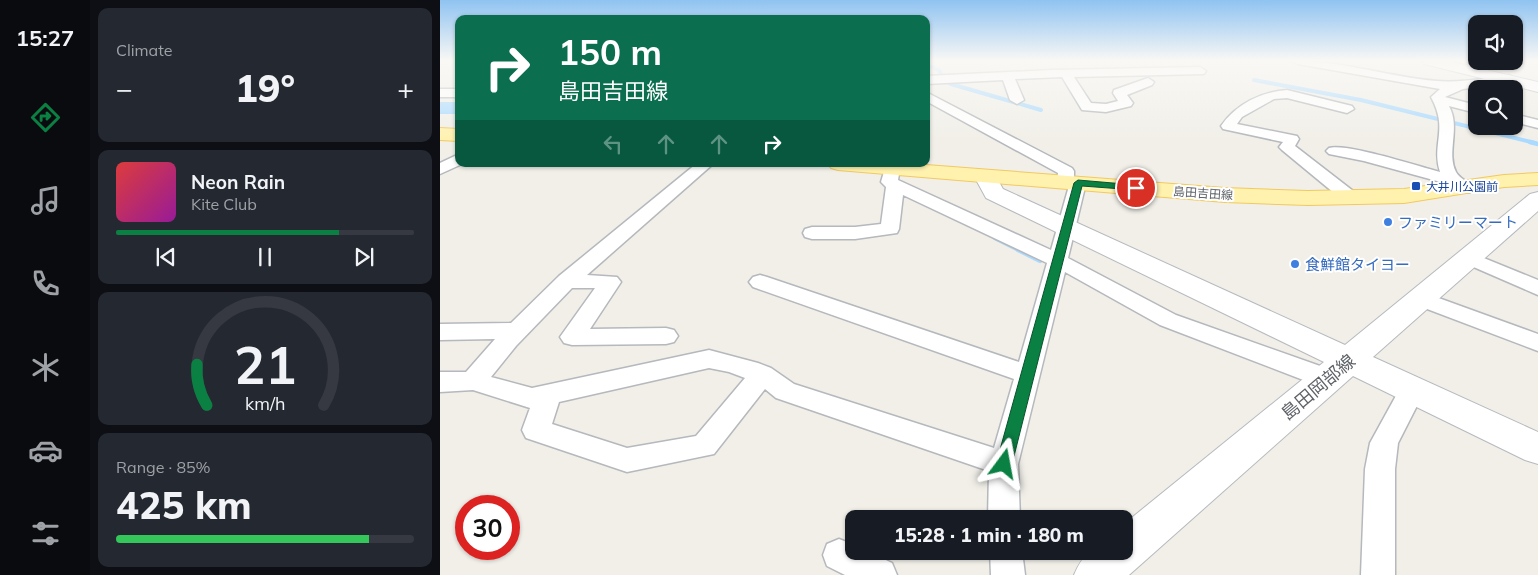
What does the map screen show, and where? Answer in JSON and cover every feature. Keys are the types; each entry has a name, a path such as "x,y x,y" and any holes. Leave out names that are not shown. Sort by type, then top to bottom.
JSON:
{"main road":[{"path":"440,134 455,135"},
{"name":"島田吉田線","path":"867,167 893,176 985,176 1225,195 1351,198 1404,196 1458,184 1538,179"},
{"path":"985,176 994,193 1066,228 1339,370 1412,390 1538,449"},
{"path":"1504,181 1519,184 1538,192"},
{"name":"島田岡部線","path":"1096,575 1538,199"}],"street":[{"path":"1012,88 1017,100"},
{"path":"1075,88 1087,107 1106,108 1126,103 1119,93 1133,88"},
{"path":"1438,99 1442,92 1457,88"},
{"path":"440,93 455,93"},
{"path":"1347,108 1287,94 1271,95 1237,114 1228,126 1292,139 1287,147 1351,198"},
{"path":"930,98 1066,171 1071,182 1066,228 1026,374 1004,464 1004,510"},
{"path":"1438,99 1468,107"},
{"path":"1438,99 1447,121 1443,161 1458,184"},
{"path":"1523,120 1538,124"},
{"path":"1334,150 1458,184"},
{"path":"440,170 455,162"},
{"path":"472,381 566,281 701,167"},
{"path":"812,233 855,233 890,229 893,176 1057,260 1168,320 1339,370"},
{"path":"1470,258 1538,288"},
{"path":"566,281 610,282 572,337 666,336"},
{"path":"760,282 1026,374"},
{"path":"1422,299 1538,342"},
{"path":"440,332 517,331"},
{"path":"440,382 472,381 532,398 709,360 726,362 768,377 784,391 1004,464"},
{"path":"548,395 536,430 627,460 704,446 762,375"},
{"path":"1378,575 1380,469 1384,443 1412,390"},
{"path":"839,555 880,575"},
{"path":"1007,560 1008,575"}],"waterway":[{"path":"964,88 1041,110"},
{"path":"1296,88 1361,100 1535,143"},
{"path":"440,108 455,108"},
{"path":"1530,142 1538,144"},
{"path":"995,238 1021,251"},
{"path":"1018,249 1040,260"}],"place":[{"name":"大井川公園前","path":"1416,186"},
{"name":"ファミリーマート","path":"1388,222"},
{"name":"食鮮館タイヨー","path":"1295,264"}],"route":[{"path":"1004,464 1078,183 1136,188"}]}
